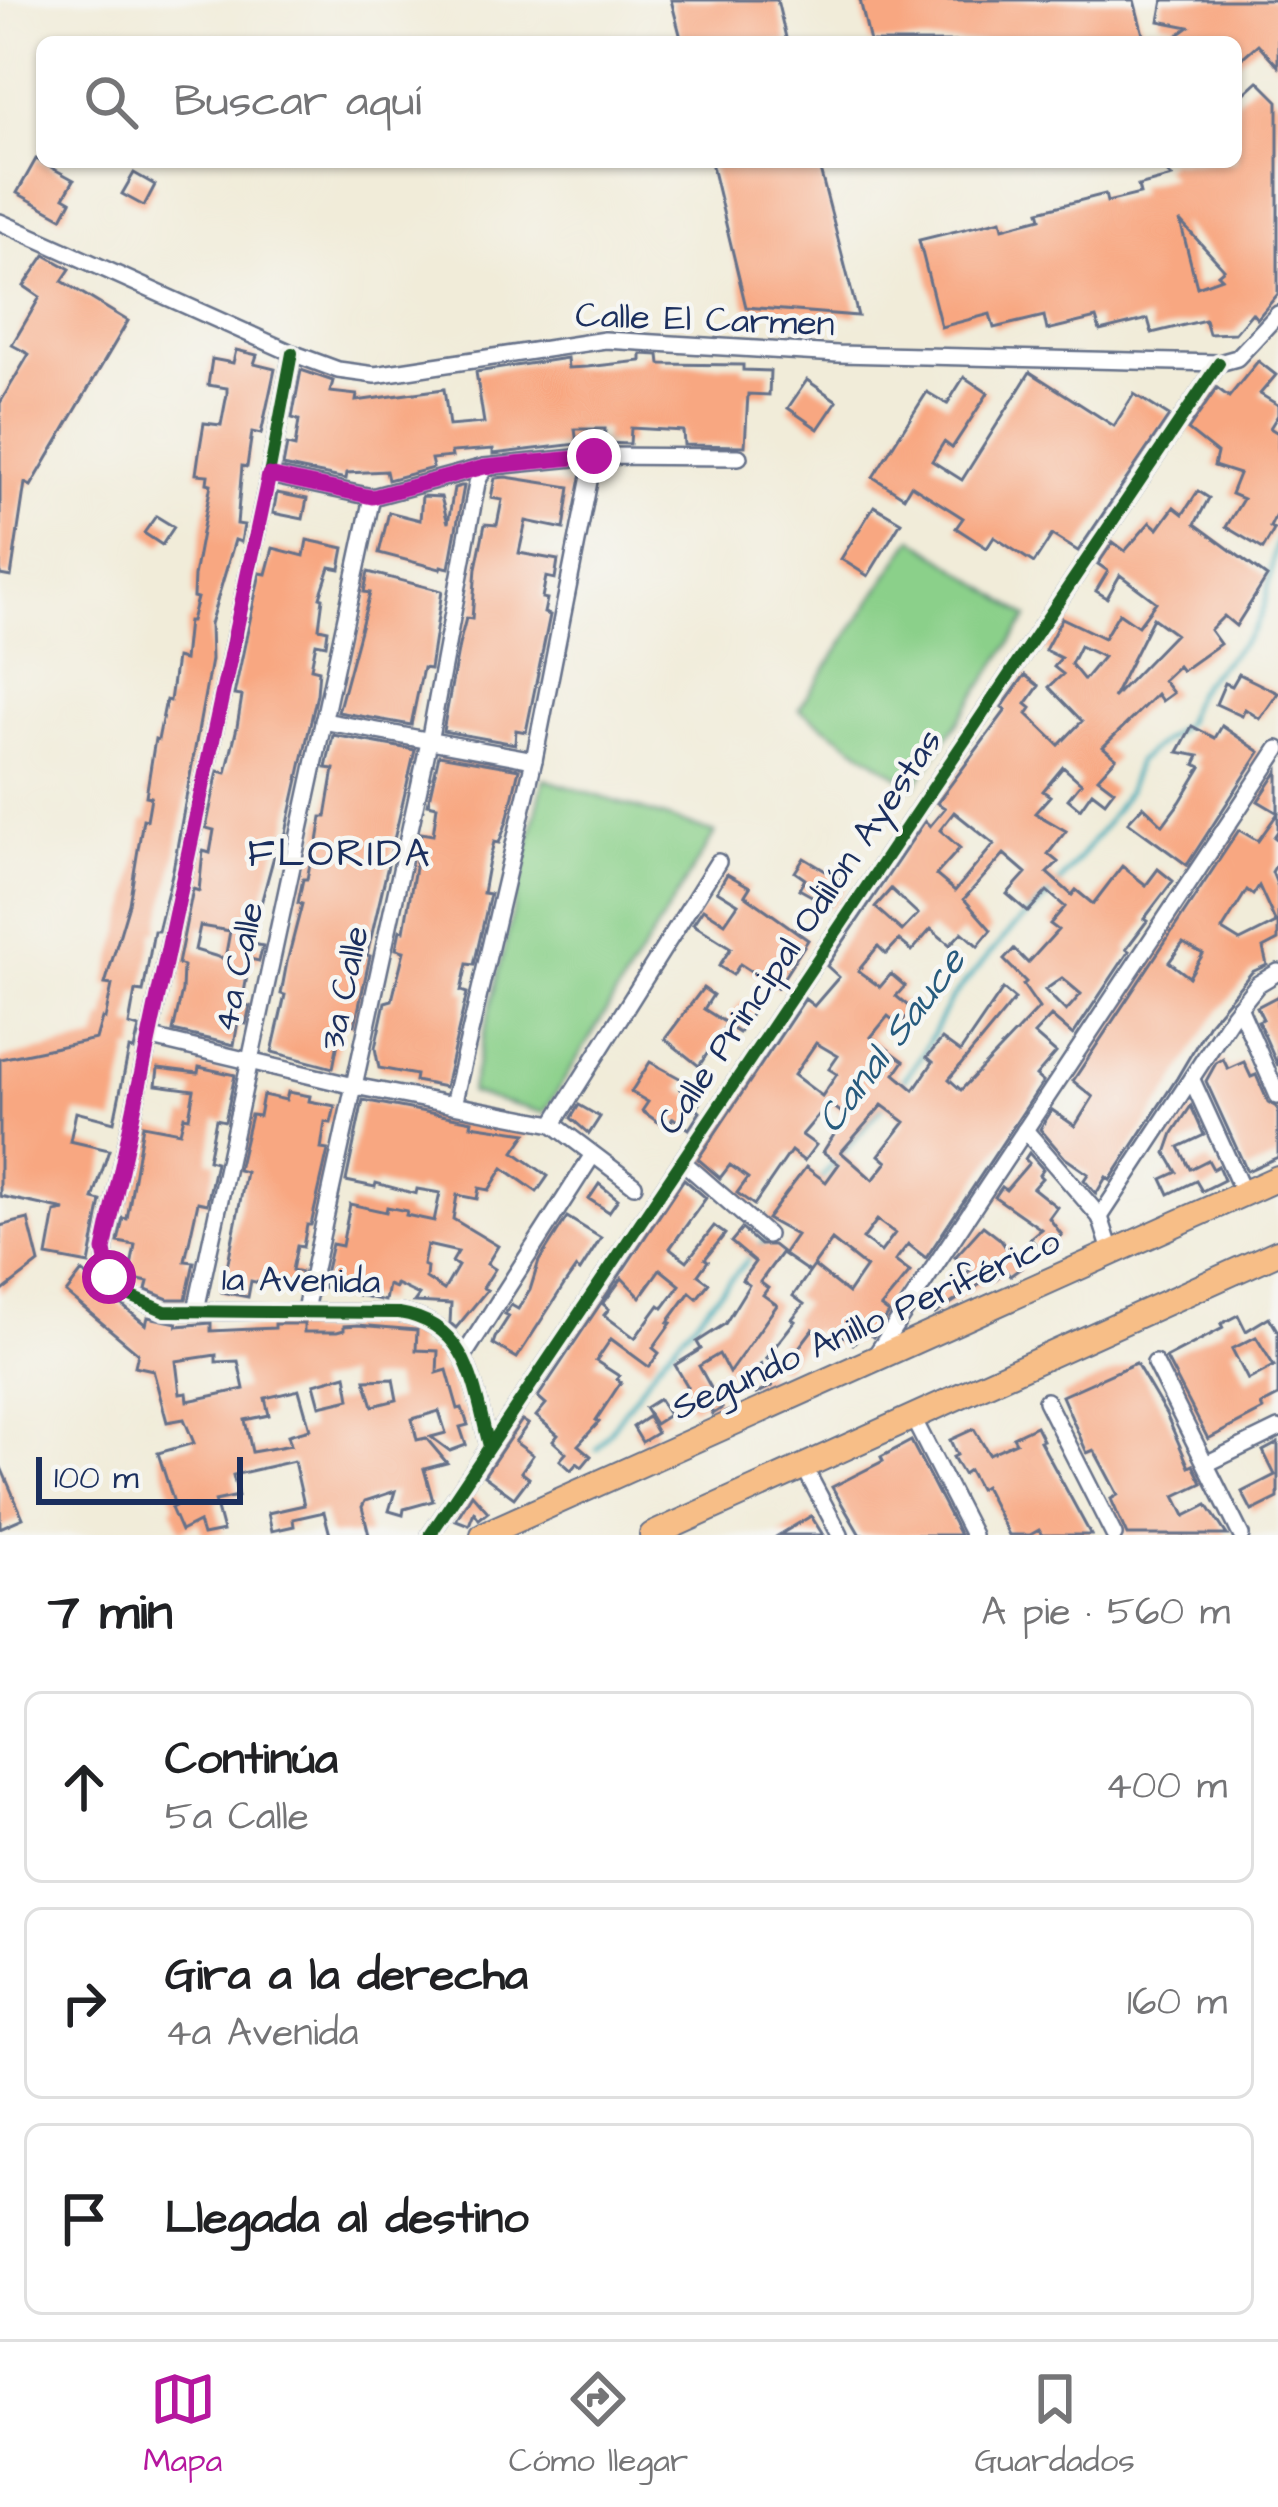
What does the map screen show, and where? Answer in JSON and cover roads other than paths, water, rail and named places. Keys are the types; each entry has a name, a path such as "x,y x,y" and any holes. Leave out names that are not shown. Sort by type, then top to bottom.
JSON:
{"main road":[{"name":"Segundo Anillo Periférico","path":"483,1535 1278,1178"},
{"path":"652,1535 1278,1252"}],"street":[{"name":"Calle El Carmen","path":"0,222 292,352 338,370 375,375 605,340 838,354 1219,363"},
{"path":"1219,363 1237,358 1278,314"},
{"path":"292,352 148,1037 354,1086 553,1124 634,1184"},
{"name":"Calle Principal Odilón Ayestas","path":"430,1535 1219,363"},
{"path":"269,475 372,497 484,467 594,456 739,457"},
{"path":"453,1105 534,760 594,456"},
{"name":"3a Calle","path":"305,1310 484,467"},
{"name":"4a Calle","path":"196,1310 372,497"},
{"path":"323,721 534,760"},
{"path":"870,1364 1278,749"},
{"path":"553,1124 718,862"},
{"path":"1100,1216 1239,1007 1258,984 1278,972"},
{"path":"1239,1007 1278,1096"},
{"name":"1a Avenida","path":"148,1037 104,1250 109,1277 126,1294 165,1312 305,1310 418,1316 445,1330 463,1357"},
{"path":"1192,1080 1244,1194"},
{"path":"1025,1130 1100,1216 1112,1254"},
{"path":"489,1446 463,1357 592,1156"},
{"path":"682,1161 767,1234"},
{"path":"1155,1363 1241,1535"},
{"path":"1046,1401 1114,1535"},
{"path":"914,1420 973,1535"},
{"path":"1206,1464 1278,1429"},
{"path":"804,1467 839,1535"}],"waterway":[{"name":"Canal Sauce","path":"902,1082 951,999 1011,930 1047,898 1128,791 1138,761 1186,722 1205,681 1253,630 1264,608 1278,537"},
{"name":"Canal Sauce","path":"817,1183 884,1105"},
{"name":"Canal Sauce","path":"597,1449 659,1362 765,1240"}],"district":[{"name":"FLORIDA","path":"340,855"}]}
